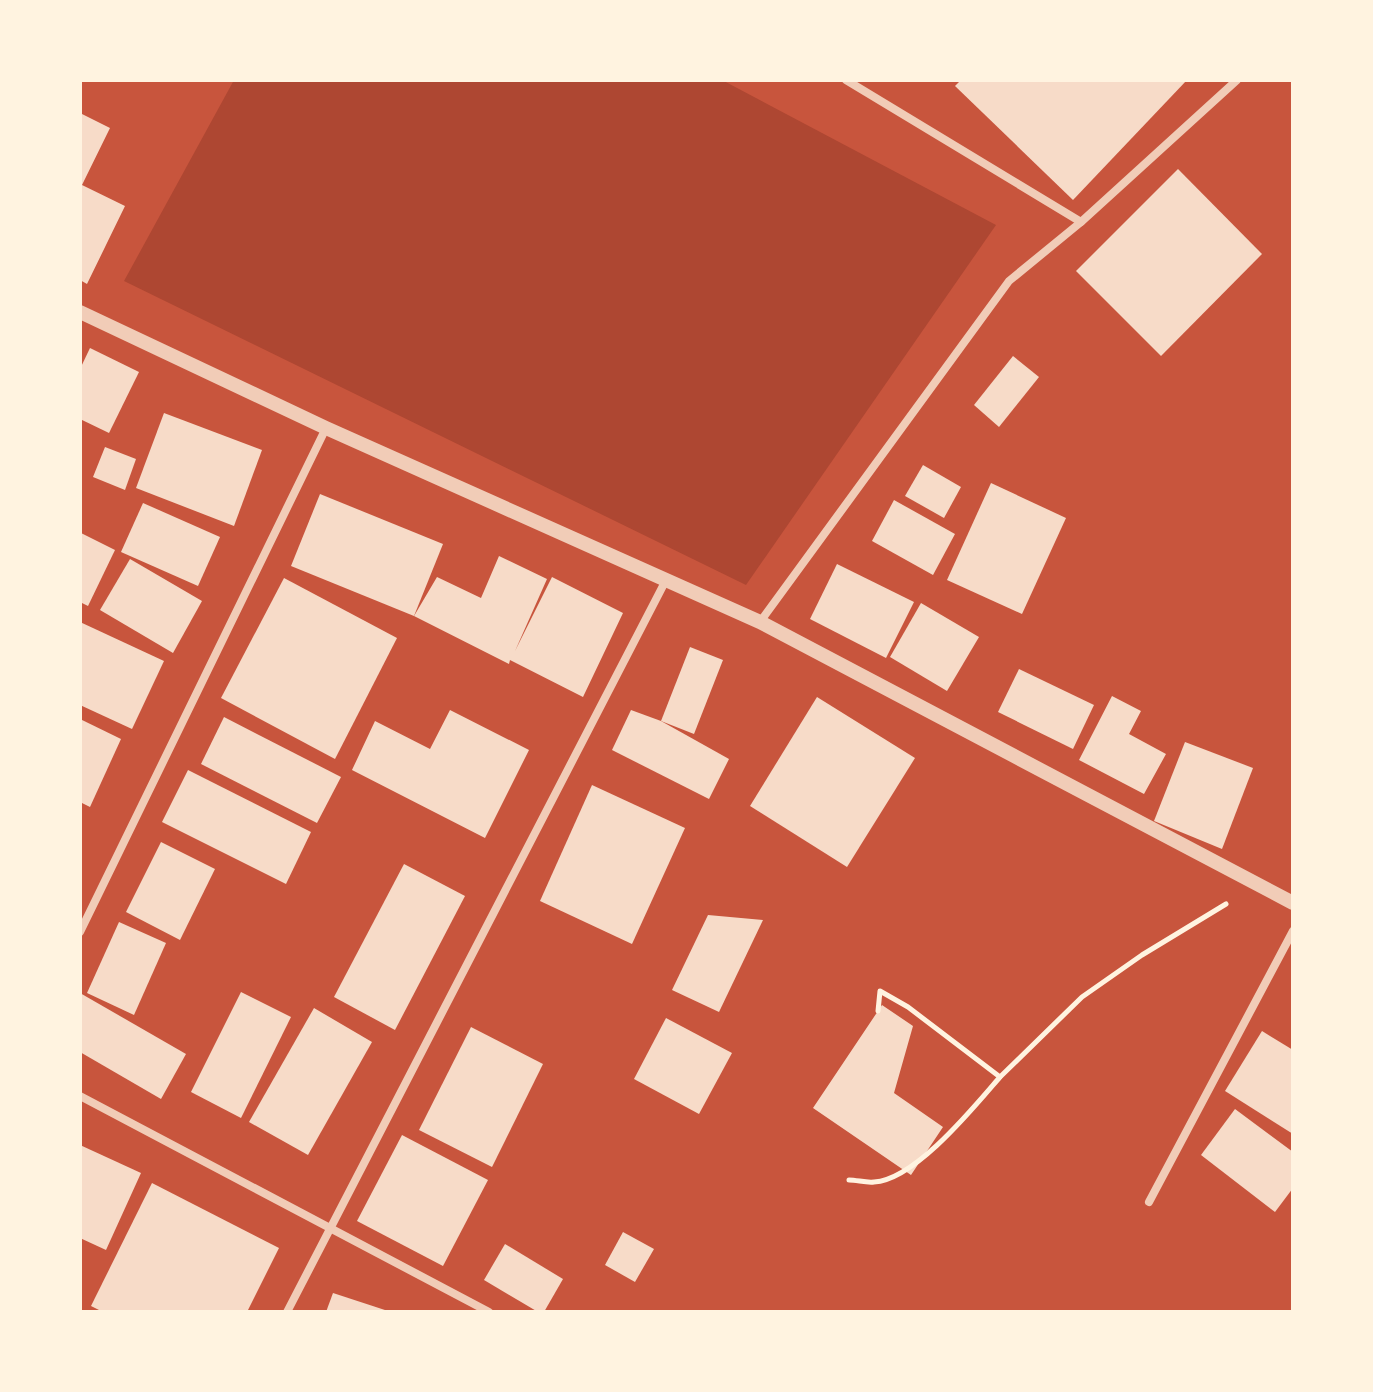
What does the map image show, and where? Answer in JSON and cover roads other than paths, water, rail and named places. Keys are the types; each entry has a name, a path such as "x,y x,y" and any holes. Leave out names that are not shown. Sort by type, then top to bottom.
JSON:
{"street":[{"path":"846,80 1081,222"},
{"path":"760,622 1009,281 1081,222 1237,80"},
{"path":"80,312 326,428 760,622 1293,903"},
{"path":"80,932 326,428"},
{"path":"287,1312 666,580"},
{"path":"1149,1202 1293,931"},
{"path":"80,1096 489,1312"}]}
